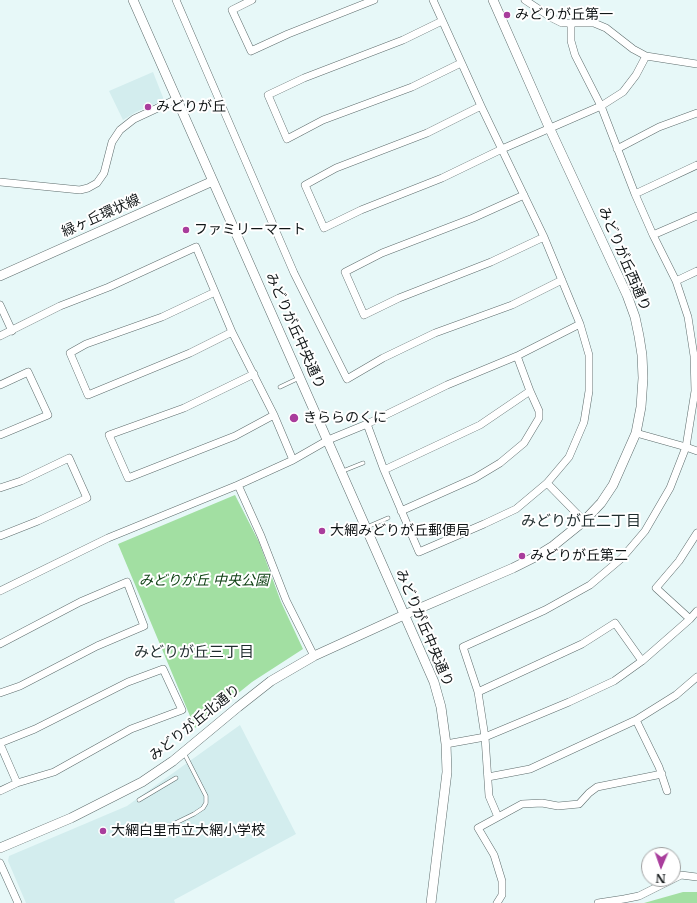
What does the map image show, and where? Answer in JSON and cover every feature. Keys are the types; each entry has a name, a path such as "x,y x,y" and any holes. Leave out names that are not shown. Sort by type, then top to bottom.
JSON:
{"street":[{"path":"176,0 294,273 347,379 383,358 434,333 512,305 562,280"},
{"path":"252,0 232,10 251,51 288,34 374,0"},
{"path":"367,424 384,470 419,552 516,509 547,484 568,457 584,422 589,391 589,355 580,324 544,237 481,106 433,0"},
{"name":"みどりが丘西通り","path":"404,615 535,557 553,546 584,521 601,503 613,485 636,433 641,407 643,378 639,336 635,317 627,296 549,127 493,0"},
{"path":"525,0 562,23 594,23 606,28 633,49 646,56 697,64"},
{"name":"みどりが丘中央通り","path":"135,1 434,682 446,744 447,772 431,903"},
{"path":"442,21 403,40 304,78 268,95 286,139 323,120 412,87 461,63"},
{"path":"498,817 489,796 485,737 478,692 463,647 545,610 590,584 622,558 645,531 670,488 686,447 695,405 694,356 688,317 676,281 635,194 601,106 575,55 571,41 571,23"},
{"path":"481,106 427,133 336,168 305,185 324,228 361,210 442,178 549,127 601,106 623,92 636,75 646,56"},
{"path":"0,182 80,190 88,188 97,183 104,173 112,142 120,130 134,119 177,99"},
{"path":"617,149 660,127 697,113"},
{"path":"635,194 697,165"},
{"name":"緑ヶ丘環状線","path":"0,276 213,181"},
{"path":"524,195 473,218 382,253 345,272 364,315 399,298 491,262 544,237"},
{"path":"653,235 697,216"},
{"path":"0,336 60,306 109,287 196,246 232,332 274,414 293,460"},
{"path":"676,281 697,271"},
{"path":"215,292 162,317 86,344 70,353 88,395 190,354 232,332"},
{"path":"0,305 12,331"},
{"path":"0,591 108,538 238,485 293,460 328,440 367,424 447,384 517,356 580,324"},
{"path":"401,511 475,478 500,463 524,443 539,418 539,411 517,356"},
{"path":"0,385 28,372 48,415 0,435"},
{"path":"254,374 184,408 109,435 128,478 235,436 274,414"},
{"path":"384,470 480,425 530,391"},
{"path":"636,433 697,451"},
{"path":"0,488 20,481 69,458 87,498 38,521 0,536"},
{"path":"547,484 584,521"},
{"path":"238,485 262,536 286,600 314,656"},
{"path":"690,619 656,588 679,561 697,533"},
{"path":"0,644 80,602 127,582 144,626 97,646 20,686 0,693"},
{"path":"446,744 485,737 569,702 614,681 642,661 690,619 697,611"},
{"name":"みどりが丘北通り","path":"0,848 71,818 142,782 173,761 271,681 314,656 404,615"},
{"path":"478,692 582,644 615,623 642,661"},
{"path":"0,791 17,783 54,772 131,729 182,710 163,669 128,682 35,730 0,744 17,783"},
{"path":"488,777 530,769 636,720 676,695 697,677"},
{"path":"636,720 662,774 667,791"},
{"path":"497,903 502,895 502,881 494,855 478,828 522,804 542,803 558,806 579,804 597,787 662,774"},
{"path":"0,863 18,903"},
{"path":"598,903 624,900 639,896 681,875 697,877"}],"lane":[{"path":"280,387 300,378"},
{"path":"342,472 363,463"},
{"path":"366,527 388,518"},
{"path":"155,833 194,814 203,808 206,802 206,796 184,752"},
{"path":"139,800 176,778"}],"shaded area":[{"path":"153,72 164,100 136,112 123,120 109,91"},
{"path":"240,725 296,834 174,900 175,903 26,903 8,861 9,856 127,806"}],"green space":[{"name":"みどりが丘 中央公園","path":"235,495 259,542 281,602 303,649 252,682 195,728 118,544"},
{"path":"683,892 697,892 697,903 644,903"}],"place":[{"name":"みどりが丘第一","path":"507,15"},
{"name":"みどりが丘","path":"148,107"},
{"name":"ファミリーマート","path":"186,230"},
{"name":"きららのくに","path":"294,418"},
{"name":"大網みどりが丘郵便局","path":"322,531"},
{"name":"みどりが丘第二","path":"522,556"},
{"name":"大網白里市立大網小学校","path":"103,831"}],"district":[{"name":"みどりが丘二丁目","path":"581,522"},
{"name":"みどりが丘三丁目","path":"194,653"}]}
